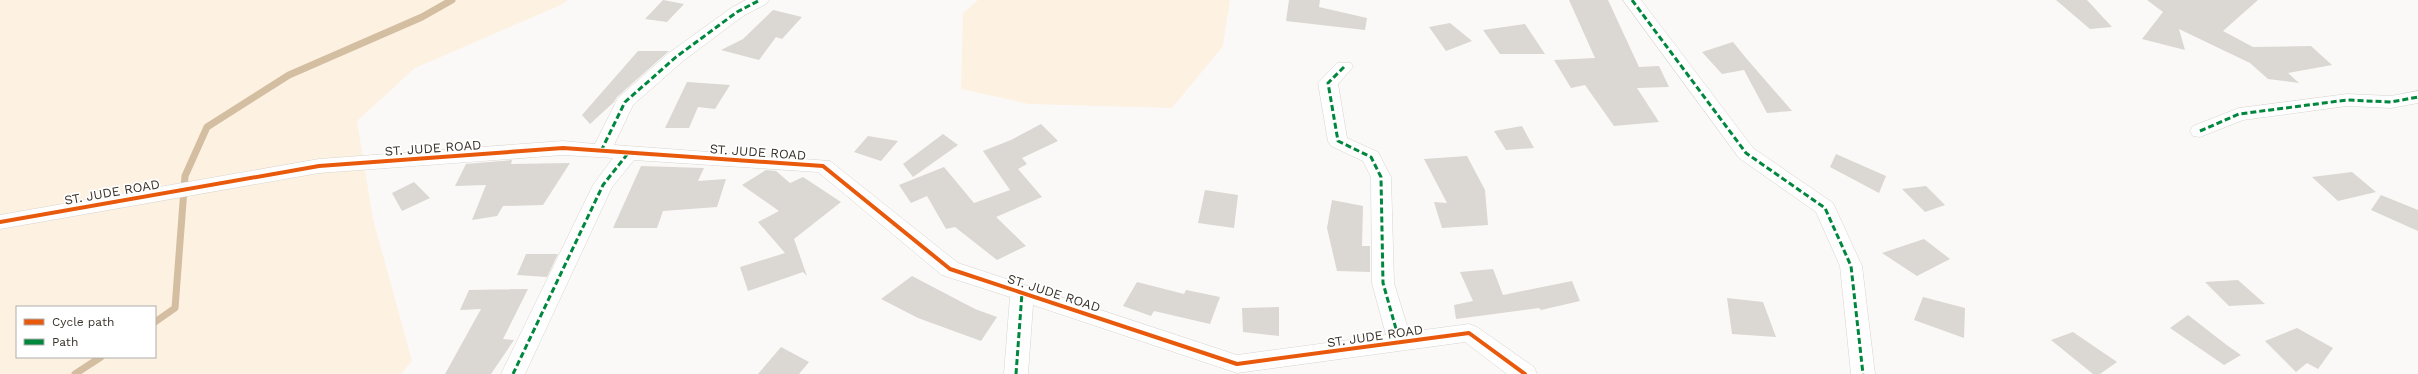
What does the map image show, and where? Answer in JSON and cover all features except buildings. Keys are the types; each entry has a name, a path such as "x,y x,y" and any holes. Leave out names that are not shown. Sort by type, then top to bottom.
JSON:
{"street":[{"path":"601,150 625,102 676,57 737,12 760,0"},
{"path":"1632,0 1746,153 1825,208 1851,266 1863,374"},
{"path":"1344,67 1328,83 1338,141 1371,156 1381,177 1382,283 1400,342"},
{"path":"2200,131 2239,114 2347,100 2391,102 2418,97"},
{"name":"ST. JUDE ROAD","path":"0,222 319,166 563,148 823,166 950,269 1237,364 1469,333 1525,374"},
{"path":"513,374 603,185 629,152"},
{"path":"1016,374 1022,293"}],"shaded area":[{"path":"0,0 568,0 561,5 415,68 357,121 373,219 412,361 401,374 0,374"},
{"path":"978,0 1230,0 1223,46 1172,108 1029,104 961,89 963,13"}],"waterway":[{"path":"156,321 175,308 185,176 207,127 289,75 422,17 452,0"},
{"path":"75,374 99,358"}],"marked path":[{"path":"601,151 625,102 676,57 737,12 760,0"},
{"path":"1632,0 1746,153 1825,208 1851,266 1863,374"},
{"path":"1344,67 1328,83 1338,141 1371,157 1381,177 1383,283 1400,343"},
{"path":"2200,131 2239,114 2347,100 2391,102 2418,97"},
{"path":"513,374 603,185 629,152"},
{"path":"1016,374 1022,293"}],"cycle path":[{"path":"0,222 319,166 563,148 823,166 950,269 1237,364 1469,333 1525,374"}]}
